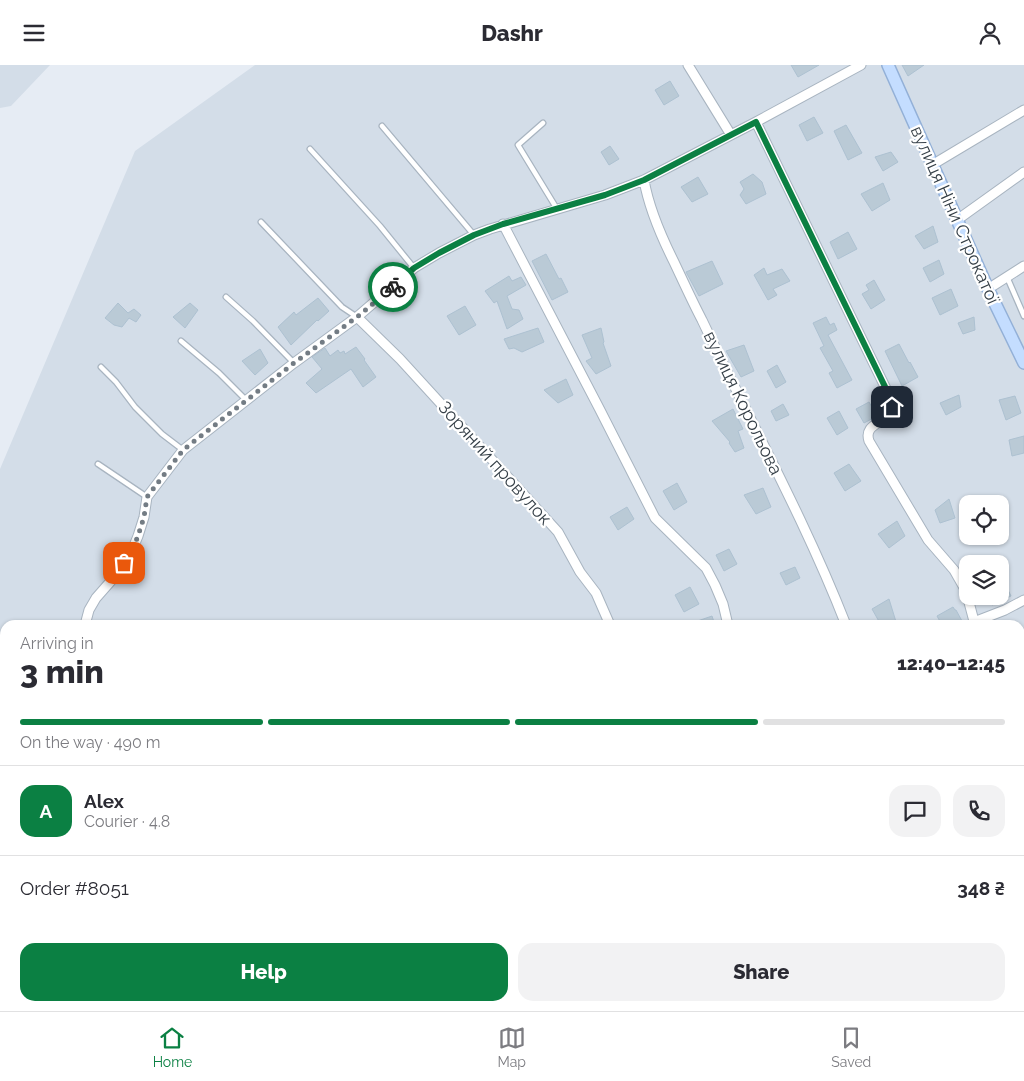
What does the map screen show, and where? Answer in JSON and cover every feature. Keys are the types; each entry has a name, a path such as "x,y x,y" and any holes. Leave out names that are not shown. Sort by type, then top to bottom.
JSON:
{"street":[{"path":"688,65 730,135"},
{"path":"86,620 89,610 96,598 118,573 131,553 144,517 147,497 183,450 294,363 357,317 414,268 474,235 503,224 605,195 644,180 861,65"},
{"name":"вулиця Ніни Строкатої","path":"888,65 988,289 1024,363"},
{"path":"932,165 1024,110"},
{"path":"756,122 892,401 891,413 869,430 867,435 869,441 928,540 954,570 966,591 974,620"},
{"path":"957,220 1024,172"},
{"name":"вулиця Корольова","path":"644,180 658,230 715,349 766,447 833,591 844,620"},
{"path":"503,224 655,517 706,568 723,604 727,620"},
{"path":"988,289 1024,265"},
{"name":"Зоряний провулок","path":"357,317 400,359 558,531 580,572 596,593 608,620"},
{"path":"983,620 1024,600"}],"lane":[{"path":"543,123 518,145 557,209"},
{"path":"382,126 474,235"},
{"path":"310,149 380,226 414,268"},
{"path":"261,222 342,307 357,317"},
{"path":"1007,277 1024,316"},
{"path":"226,297 294,363"},
{"path":"182,341 219,373 246,401"},
{"path":"101,367 116,382 135,407 162,434 183,450"},
{"path":"98,464 147,497"}],"shaded area":[{"path":"0,65 50,65 11,106 0,108"},
{"path":"255,65 1024,65 1024,620 0,620 0,469 135,151"}],"building":[{"path":"791,65 819,65 798,77"},
{"path":"902,65 924,65 908,76"},
{"path":"670,81 679,96 664,105 655,90"},
{"path":"814,117 823,133 807,141 799,125"},
{"path":"846,125 862,153 848,160 834,131"},
{"path":"610,146 619,159 609,165 601,152"},
{"path":"891,152 898,162 883,171 875,157"},
{"path":"753,174 762,182 766,194 746,204 740,195 744,189 740,182"},
{"path":"698,177 708,194 692,202 681,187"},
{"path":"883,183 890,200 872,211 861,194"},
{"path":"933,226 938,242 924,249 915,236"},
{"path":"848,232 857,249 838,259 830,242"},
{"path":"546,254 568,292 552,300 532,261"},
{"path":"939,260 944,274 930,282 923,268"},
{"path":"712,261 723,284 699,296 686,272"},
{"path":"764,268 767,275 782,269 790,281 773,289 777,295 768,300 754,275"},
{"path":"509,276 512,281 521,277 526,285 507,296 512,309 519,310 523,319 507,329 497,301 494,303 485,291"},
{"path":"874,280 885,300 871,309 862,294 869,290 866,285"},
{"path":"951,289 958,306 940,315 932,298"},
{"path":"318,298 329,311 291,345 278,327 294,312 296,315"},
{"path":"118,303 128,313 134,309 141,315 136,322 129,318 122,327 114,325 105,318"},
{"path":"190,303 198,310 185,328 173,317"},
{"path":"465,306 476,325 459,335 447,316"},
{"path":"826,317 830,325 834,323 837,330 828,335 852,380 837,388 829,373 833,371 820,348 824,346 813,323"},
{"path":"974,317 975,330 963,334 958,323"},
{"path":"538,328 544,342 522,352 514,348 509,349 504,339"},
{"path":"601,328 603,343 611,366 596,374 586,361 592,358 582,335"},
{"path":"899,344 918,377 902,386 885,351"},
{"path":"744,345 754,371 741,377 726,351"},
{"path":"356,347 376,377 363,387 351,369 316,393 306,383 322,369 312,357 325,348 330,356 338,350 340,353 344,351 345,354"},
{"path":"260,349 268,363 255,375 242,361"},
{"path":"777,365 786,382 776,388 767,371"},
{"path":"566,379 573,395 558,403 544,390"},
{"path":"959,395 961,407 946,415 940,403"},
{"path":"1015,396 1021,413 1006,420 999,400"},
{"path":"869,402 877,416 864,423 856,409"},
{"path":"783,404 789,415 776,421 771,411"},
{"path":"733,409 743,429 738,431 744,448 735,452 730,442 712,421"},
{"path":"839,411 848,428 837,435 827,418"},
{"path":"1024,436 1024,453 1012,456 1009,440"},
{"path":"849,464 861,481 845,491 834,473"},
{"path":"677,483 687,502 674,510 663,491"},
{"path":"763,488 771,507 756,514 744,495"},
{"path":"949,499 955,518 940,523 935,510"},
{"path":"627,507 634,519 618,530 610,517"},
{"path":"897,521 905,536 889,548 878,534"},
{"path":"729,549 737,564 724,571 716,555"},
{"path":"795,567 800,578 786,585 780,573"},
{"path":"690,587 699,604 684,612 675,595"},
{"path":"889,599 895,620 878,620 872,609"},
{"path":"953,607 961,620 939,620 937,616"},
{"path":"712,616 713,620 700,620"}],"way so far":[{"path":"124,563 131,553 138,536 144,517 147,497 183,450 294,363 357,317 393,287"}],"route":[{"path":"393,287 414,268 474,235 503,224 605,195 644,180 756,122 892,401 892,407"}]}
